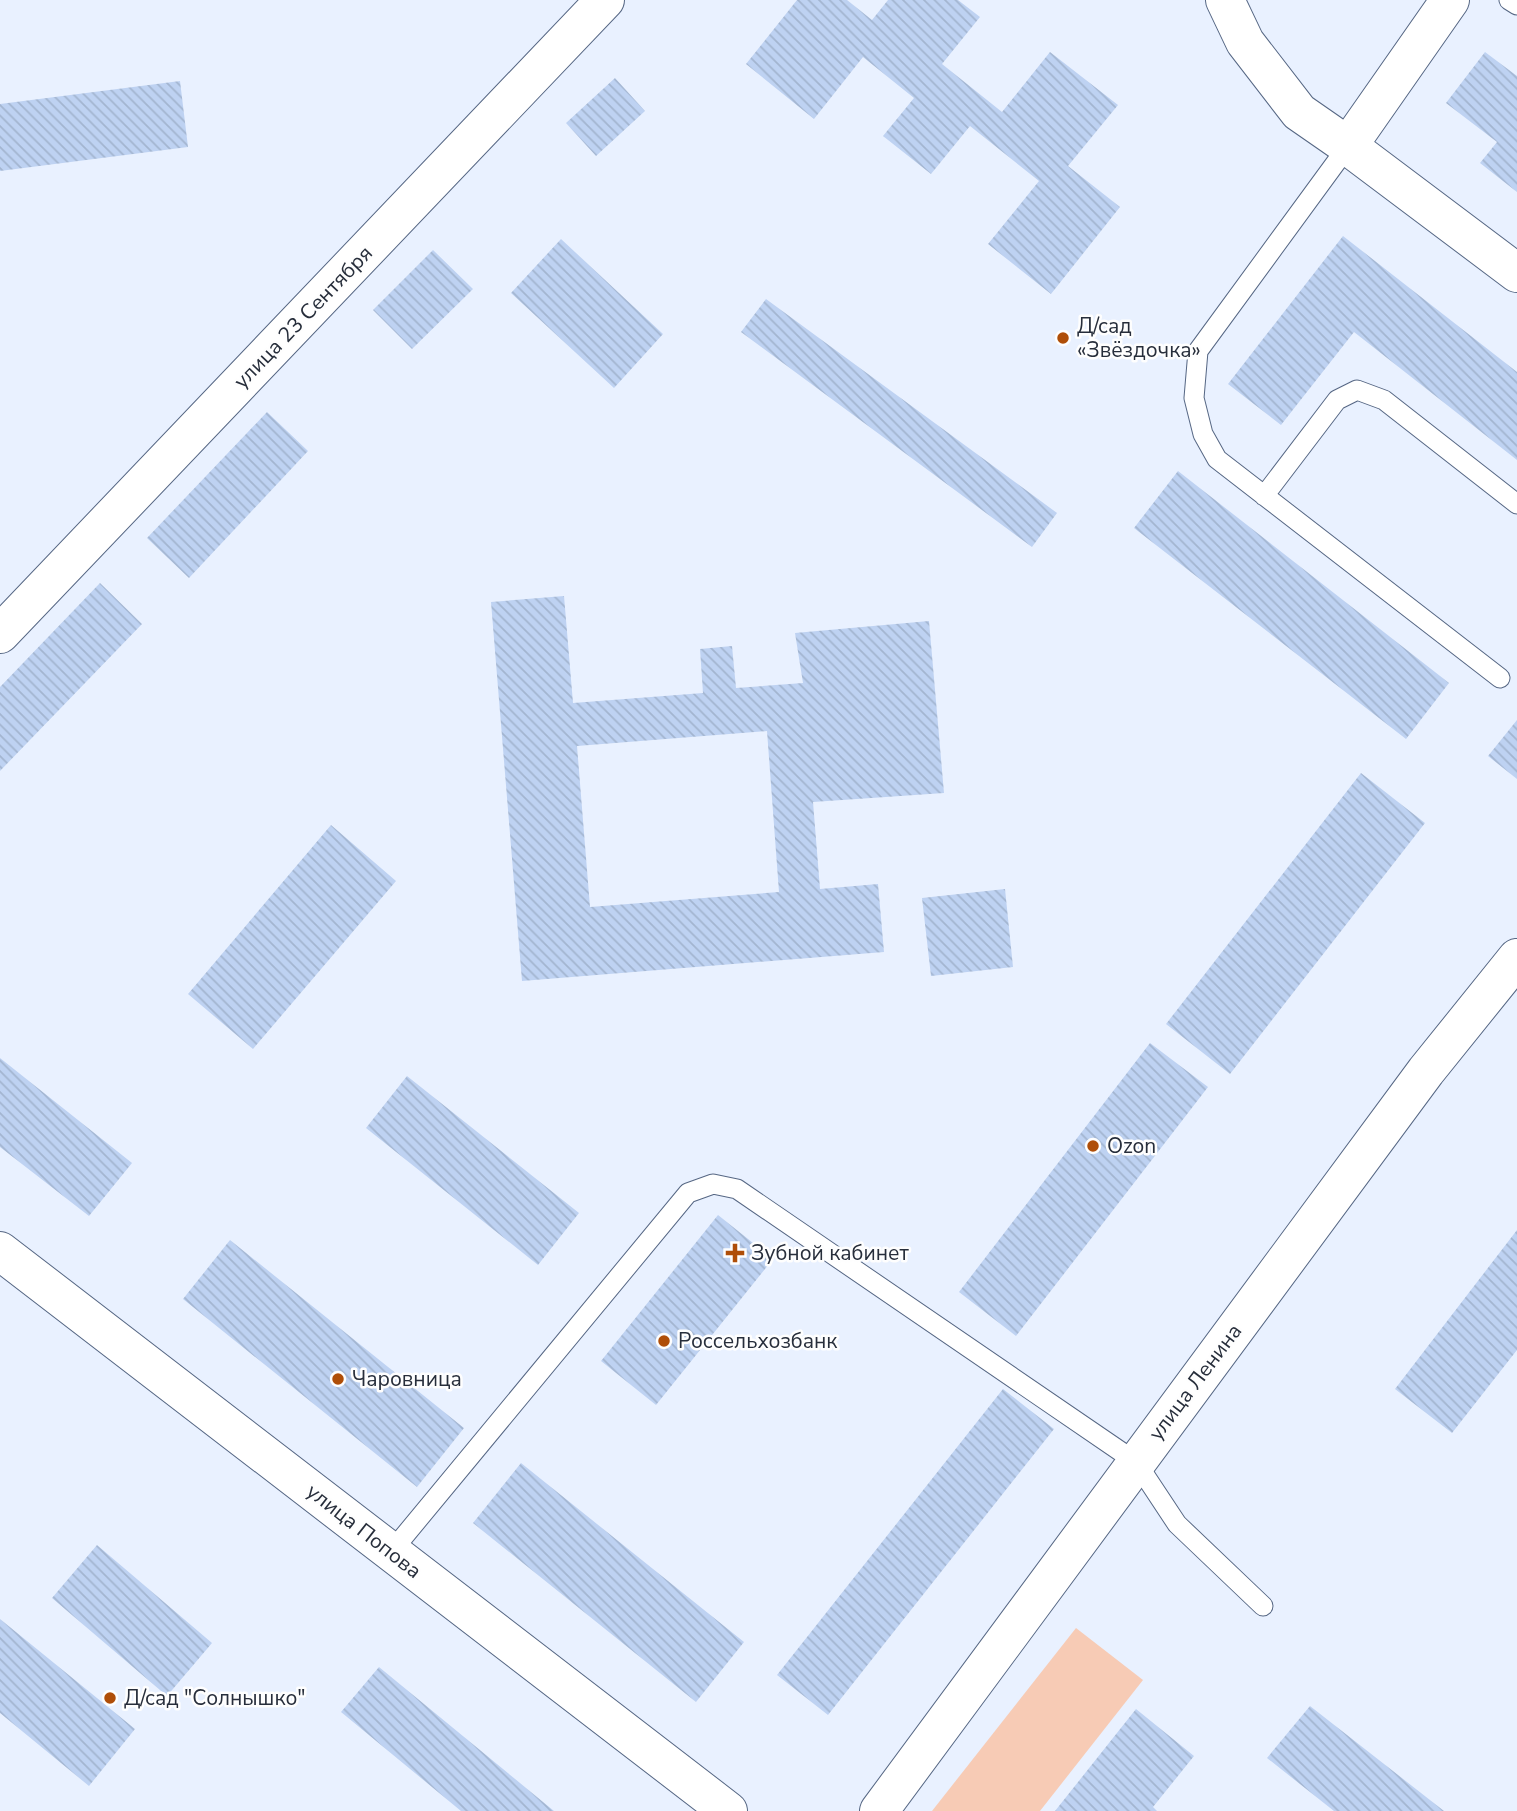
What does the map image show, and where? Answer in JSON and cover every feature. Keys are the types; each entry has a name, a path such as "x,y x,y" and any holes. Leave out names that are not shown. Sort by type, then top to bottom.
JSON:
{"street":[{"name":"улица 23 Сентября","path":"0,634 605,0"},
{"path":"1225,0 1245,42 1299,112 1517,273"},
{"path":"1348,146 1450,0"},
{"name":"улица Ленина","path":"879,1811 1426,1071 1517,958"},
{"name":"улица Попова","path":"0,1251 728,1811"}],"lane":[{"path":"1509,0 1517,5"},
{"path":"1348,146 1198,351 1194,398 1203,435 1217,459 1500,678"},
{"path":"1264,496 1337,401 1357,390 1384,400 1517,504"},
{"path":"391,1552 688,1193 713,1184 737,1189 1136,1462 1177,1524 1263,1605"}],"shaded area":[{"path":"1076,1628 1143,1680 1040,1811 932,1811"}],"building":[{"path":"797,0 847,0 872,20 888,0 958,0 980,17 942,64 1002,112 1050,52 1118,105 1068,166 1120,207 1051,294 988,244 1039,181 970,126 931,174 883,136 914,98 863,57 814,119 746,64"},
{"path":"1485,52 1517,76 1517,192 1480,163 1497,142 1446,103"},
{"path":"615,78 645,111 596,156 566,123"},
{"path":"180,81 188,147 0,171 0,104"},
{"path":"1343,236 1517,372 1517,460 1354,332 1281,425 1228,384"},
{"path":"561,239 663,334 614,388 511,293"},
{"path":"433,250 473,289 412,349 373,310"},
{"path":"766,299 1057,513 1032,547 741,332"},
{"path":"267,412 308,451 189,578 147,538"},
{"path":"1178,471 1449,683 1406,739 1134,528"},
{"path":"100,583 142,624 0,771 0,687"},
{"path":"564,596 573,703 703,693 700,649 732,646 736,688 803,683 795,633 929,621 944,793 813,802 820,889 878,884 884,952 522,981 491,602","holes":["767,731 779,892 590,907 577,746"]},
{"path":"1517,720 1517,779 1488,756"},
{"path":"1361,773 1425,823 1230,1074 1166,1024"},
{"path":"331,825 396,881 253,1049 188,994"},
{"path":"1005,889 1013,967 931,976 922,898"},
{"path":"1150,1043 1208,1087 1016,1336 959,1292"},
{"path":"0,1058 132,1163 89,1216 0,1147"},
{"path":"407,1076 579,1213 538,1265 366,1128"},
{"path":"718,1215 773,1259 656,1405 601,1361"},
{"path":"1517,1230 1517,1350 1452,1433 1395,1389"},
{"path":"230,1240 464,1428 417,1487 183,1299"},
{"path":"1003,1389 1054,1429 828,1715 777,1675"},
{"path":"521,1463 744,1642 696,1702 473,1523"},
{"path":"97,1545 212,1643 167,1696 52,1598"},
{"path":"0,1619 135,1729 89,1786 0,1713"},
{"path":"379,1667 554,1811 461,1811 341,1712"},
{"path":"1310,1706 1444,1811 1334,1811 1267,1758"},
{"path":"1136,1709 1194,1756 1153,1807 1157,1811 1055,1811"}],"place":[{"name":"Д/сад «Звёздочка»","path":"1063,338"},
{"name":"Ozon","path":"1093,1146"},
{"name":"Зубной кабинет","path":"735,1253"},
{"name":"Россельхозбанк","path":"664,1341"},
{"name":"Чаровница","path":"338,1379"},
{"name":"Д/сад \"Солнышко\"","path":"110,1698"}]}
